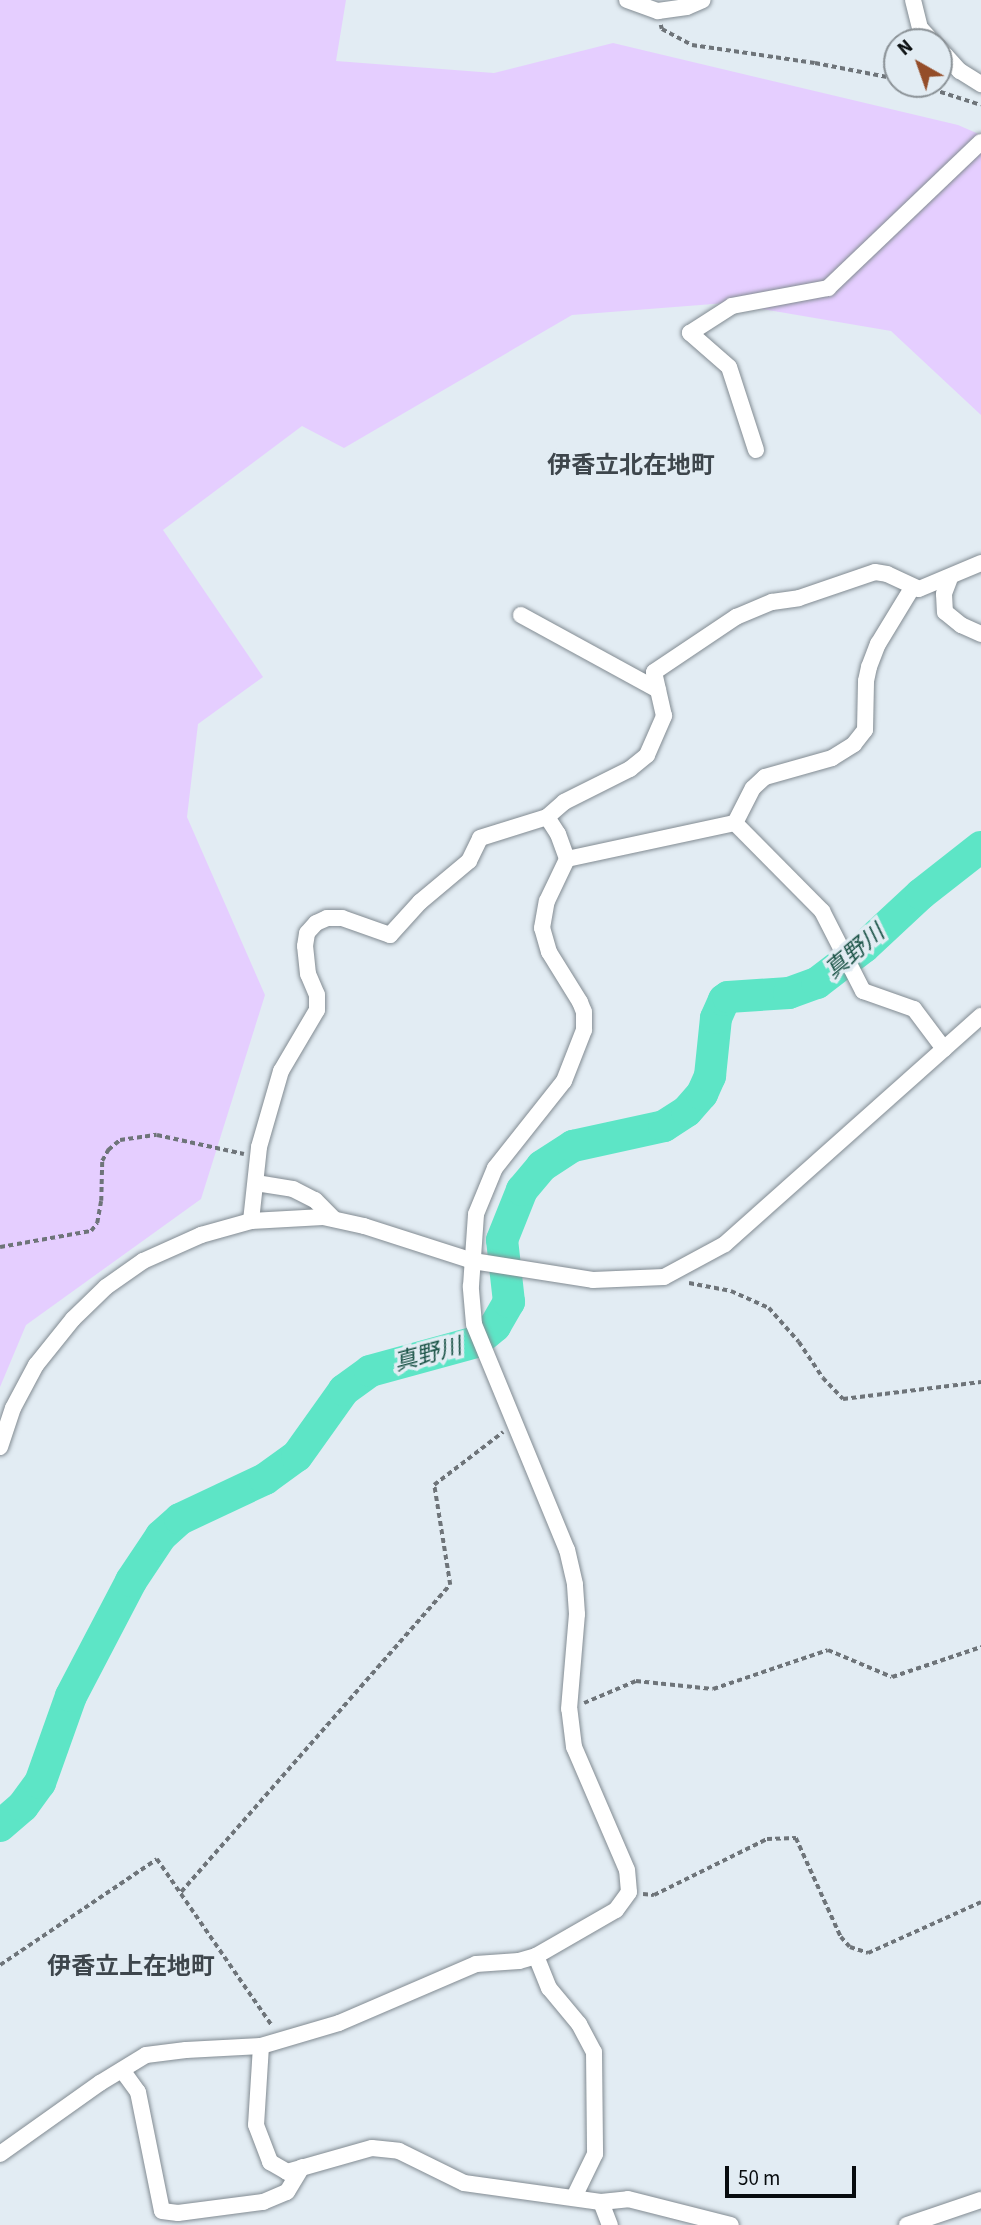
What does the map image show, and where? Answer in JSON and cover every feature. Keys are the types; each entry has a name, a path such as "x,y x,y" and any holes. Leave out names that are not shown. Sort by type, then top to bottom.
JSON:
{"street":[{"path":"627,0 658,11 687,7 703,0"},
{"path":"913,0 920,28"},
{"path":"953,63 981,84"},
{"path":"756,450 729,367 690,333 732,306 828,288 981,142"},
{"path":"251,1221 261,1137 281,1072 317,1010 317,995 308,974 305,946 307,933 316,923 327,918 342,918 390,935 420,902 469,861 481,838 547,817 564,802 630,768 646,755 664,716 654,672 736,617 772,602 799,598 875,572 887,574 919,589 981,563"},
{"path":"950,578 944,594 945,612 961,625 981,634"},
{"path":"735,823 753,788 765,776 832,758 863,735 869,667 878,644 912,588"},
{"path":"521,615 658,690"},
{"path":"0,2154 146,2056 186,2050 261,2046 339,2023 476,1964 519,1961 536,1956 616,1910 629,1892 627,1870 574,1747 569,1709 576,1614 575,1584 567,1550 474,1324 471,1286 476,1214 485,1186 504,1155 564,1081 584,1030 584,1012 580,1002 542,935 547,901 567,859 558,834 547,817"},
{"path":"567,859 735,823"},
{"path":"735,823 822,911 863,991 914,1009 944,1049"},
{"path":"0,1447 13,1408 36,1365 73,1319 106,1287 143,1261 201,1235 251,1221 282,1218 334,1219 438,1247 473,1261 593,1280 664,1277 725,1244 981,1016"},
{"path":"256,1183 293,1189 315,1200 334,1219"},
{"path":"536,1956 549,1988 579,2024 594,2052 595,2154 574,2197"},
{"path":"261,2046 256,2125 270,2162 287,2172 372,2148 399,2151 464,2183 601,2202 628,2199 731,2225"},
{"path":"122,2070 138,2092 162,2211 178,2213 263,2202 287,2192 302,2166"},
{"path":"906,2225 981,2200"},
{"path":"601,2202 610,2225"}],"path":[{"path":"658,11 662,29 692,45 815,63 883,76"},
{"path":"953,96 981,105"},
{"path":"0,1247 92,1231 97,1223 102,1201 102,1161 108,1150 120,1140 157,1135 259,1157"},
{"path":"664,1277 731,1291 768,1308 799,1342 823,1378 843,1399 981,1382"},
{"path":"181,1892 450,1585 434,1485 514,1424"},
{"path":"569,1709 636,1681 713,1689 828,1650 892,1677 981,1647"},
{"path":"629,1892 654,1895 767,1839 796,1838 841,1937 850,1947 869,1953 981,1902"},
{"path":"0,1965 158,1859 281,2039"}],"shaded area":[{"path":"0,0 346,0 336,61 494,73 613,43 958,125 981,135 981,415 891,331 726,303 572,315 344,448 302,426 163,530 263,677 198,724 187,817 265,995 201,1199 26,1325 0,1387"}],"waterway":[{"name":"真野川","path":"0,1826 23,1806 40,1783 71,1696 131,1581 161,1536 180,1519 265,1479 297,1456 344,1390 370,1371 476,1342 495,1326 509,1302 502,1240 522,1190 542,1166 573,1146 664,1126 687,1111 702,1094 710,1076 716,1018 724,1000 728,997 789,993 817,983 864,947 921,894 981,847"}],"district":[{"name":"伊香立北在地町","path":"631,466"},
{"name":"伊香立上在地町","path":"131,1967"}]}
